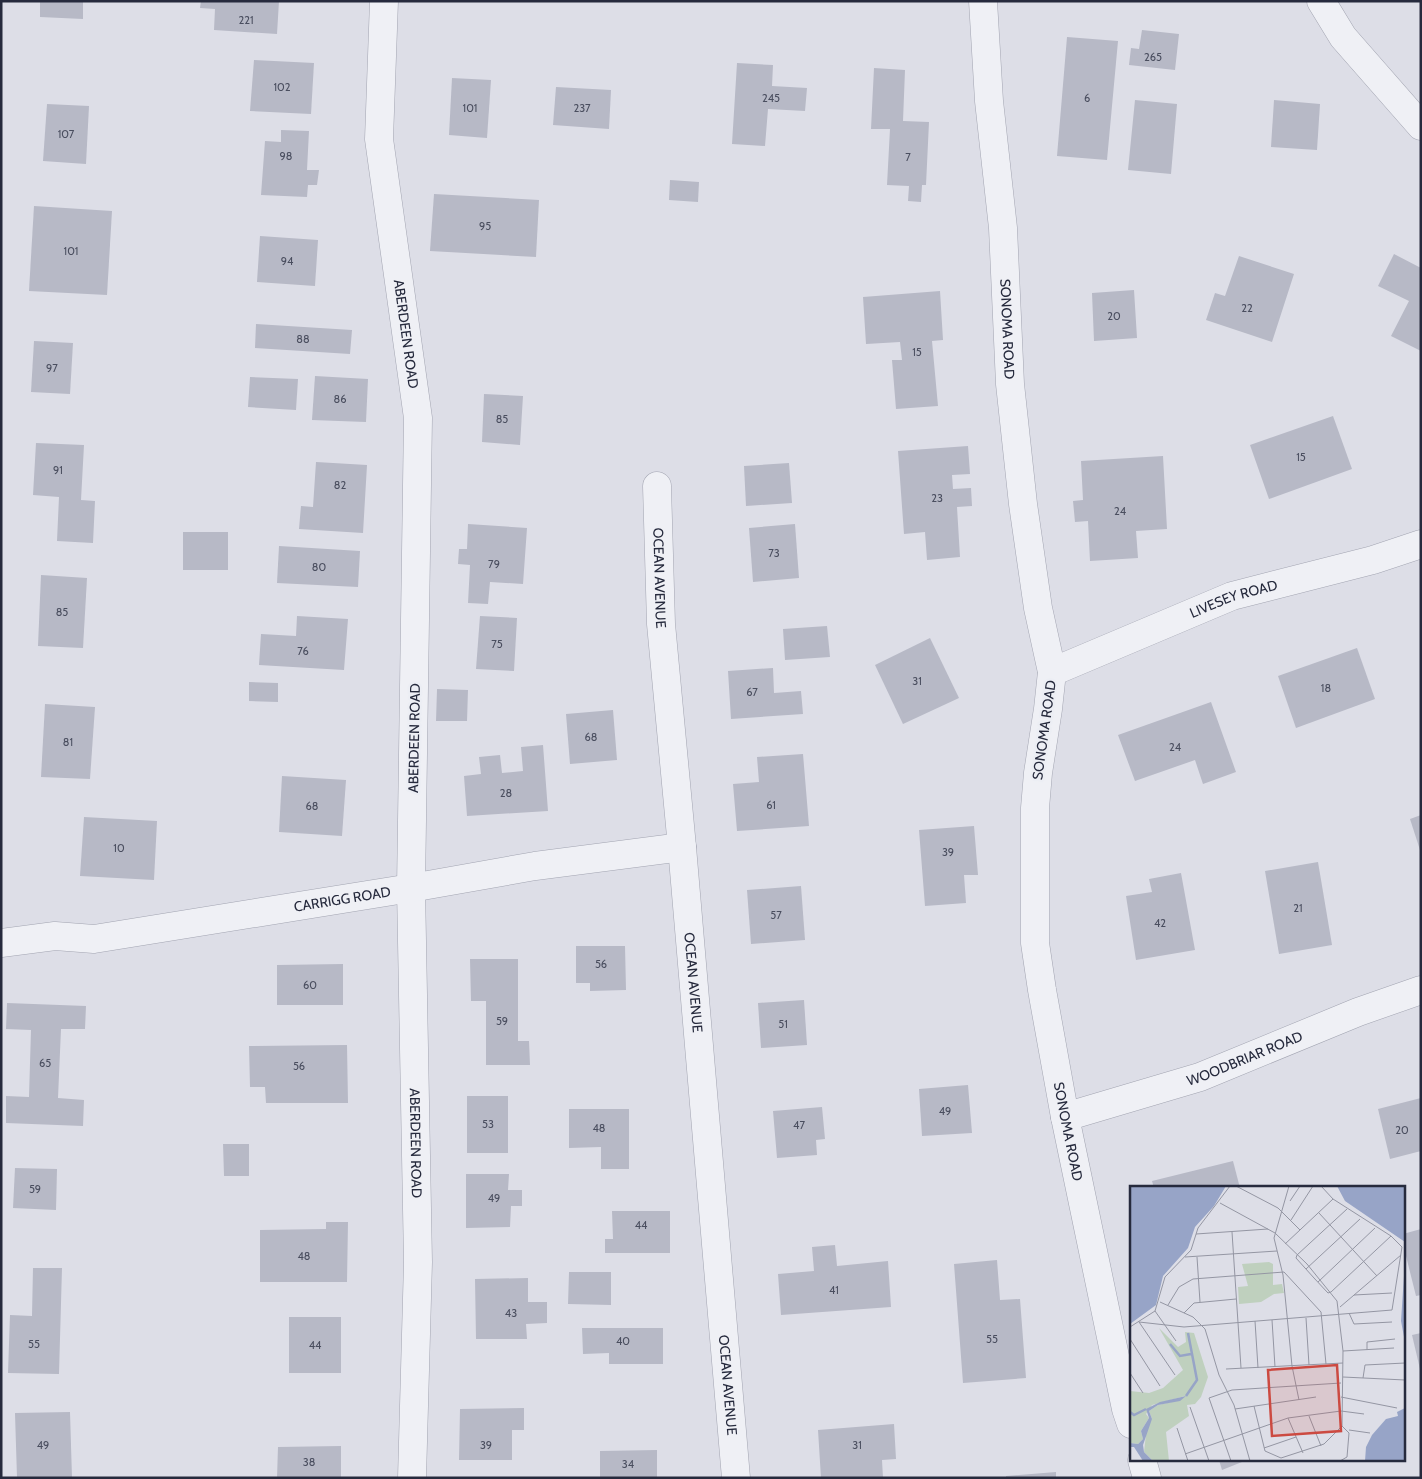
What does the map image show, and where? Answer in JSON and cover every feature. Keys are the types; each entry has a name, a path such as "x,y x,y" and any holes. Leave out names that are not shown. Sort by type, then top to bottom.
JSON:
{"street":[{"name":"ABERDEEN ROAD","path":"384,1 379,139 418,418 411,888 418,1262 412,1478"},
{"name":"SONOMA ROAD","path":"983,1 989,101 1004,228 1010,384 1023,504 1038,608 1052,672 1035,808 1035,942 1065,1117 1130,1421"},
{"path":"1321,1 1343,37 1421,126"},
{"name":"OCEAN AVENUE","path":"657,486 661,624 736,1478"},
{"name":"LIVESEY ROAD","path":"1052,672 1232,596 1374,560 1421,544"},
{"name":"CARRIGG ROAD","path":"1,943 55,936 94,939 535,866 682,846"},
{"name":"WOODBRIAR ROAD","path":"1065,1117 1200,1077 1358,1012 1421,990"},
{"path":"1143,1462 1147,1478"}],"building":[{"path":"40,1 83,1 83,19 40,17"},
{"path":"201,1 279,1 277,34 214,30 215,9 200,8"},
{"path":"1142,30 1179,34 1175,70 1129,65 1131,48 1139,49"},
{"path":"1067,37 1118,41 1107,160 1057,156"},
{"path":"254,60 314,63 311,114 250,111"},
{"path":"737,63 773,65 772,86 807,88 805,111 768,109 765,146 732,144"},
{"path":"874,68 905,70 903,121 929,122 926,185 922,185 921,202 908,201 909,186 887,185 890,129 871,129"},
{"path":"452,78 491,80 487,138 449,135"},
{"path":"556,87 611,90 609,129 553,125"},
{"path":"1135,100 1177,104 1171,174 1128,170"},
{"path":"1274,100 1320,104 1317,150 1271,147"},
{"path":"47,104 89,106 86,164 43,161"},
{"path":"281,130 309,131 307,170 319,170 317,185 308,185 307,197 261,195 265,141 281,142"},
{"path":"670,180 699,182 698,202 669,200"},
{"path":"434,194 539,200 536,257 430,251"},
{"path":"34,206 112,211 107,295 29,291"},
{"path":"260,236 318,240 315,286 257,282"},
{"path":"1394,254 1421,268 1421,351 1391,336 1409,301 1378,286"},
{"path":"1239,256 1294,274 1272,342 1206,320 1215,293 1225,296"},
{"path":"1134,290 1137,338 1094,341 1092,293"},
{"path":"940,291 943,340 932,341 938,406 896,409 892,360 902,360 900,342 866,344 863,297"},
{"path":"256,324 352,330 350,354 255,348"},
{"path":"34,341 73,343 70,394 31,392"},
{"path":"315,376 368,379 366,422 312,420"},
{"path":"250,377 298,379 296,410 248,407"},
{"path":"484,394 523,396 520,445 482,442"},
{"path":"1333,416 1352,469 1269,499 1250,445"},
{"path":"36,443 84,445 81,500 95,501 93,543 57,541 59,497 33,495"},
{"path":"968,446 970,474 952,475 953,489 971,488 972,506 957,507 960,557 927,560 925,532 904,534 898,451"},
{"path":"1163,456 1167,529 1136,531 1138,558 1090,561 1088,521 1075,522 1073,501 1083,500 1081,461"},
{"path":"316,462 367,465 363,533 299,529 301,506 313,507"},
{"path":"789,463 792,503 746,506 744,466"},
{"path":"468,524 527,528 523,584 490,582 488,604 468,603 470,565 458,564 459,549 467,549"},
{"path":"795,524 799,578 753,582 749,528"},
{"path":"183,532 228,532 228,570 183,570"},
{"path":"279,546 360,551 358,587 277,583"},
{"path":"41,575 87,578 83,648 38,646"},
{"path":"297,616 348,619 344,670 259,665 261,634 296,636"},
{"path":"480,616 517,618 514,671 476,669"},
{"path":"827,626 830,657 785,660 783,629"},
{"path":"930,638 959,698 903,724 875,665"},
{"path":"1357,648 1375,699 1296,728 1278,676"},
{"path":"773,668 774,693 801,691 803,714 731,719 728,671"},
{"path":"249,682 278,683 278,702 249,701"},
{"path":"437,689 468,690 467,721 436,721"},
{"path":"1211,702 1236,772 1203,784 1195,760 1135,781 1118,735"},
{"path":"45,704 95,707 90,779 41,777"},
{"path":"613,710 617,760 570,764 566,714"},
{"path":"543,745 548,811 467,816 464,776 481,774 479,757 500,755 502,773 523,771 521,747"},
{"path":"803,754 809,826 737,831 733,784 759,782 757,757"},
{"path":"282,776 346,780 342,836 279,832"},
{"path":"1421,815 1421,850 1420,850 1410,819"},
{"path":"84,817 157,821 154,880 80,876"},
{"path":"974,826 978,875 964,875 966,903 925,906 919,830"},
{"path":"1318,862 1332,945 1279,954 1265,871"},
{"path":"1181,873 1195,950 1136,960 1126,896 1152,892 1149,879"},
{"path":"801,886 805,940 751,944 747,890"},
{"path":"576,946 625,946 626,990 590,991 590,983 576,983"},
{"path":"470,959 518,959 518,1041 529,1041 530,1065 486,1065 486,1001 471,1001"},
{"path":"343,964 343,1005 277,1005 277,965"},
{"path":"804,1000 807,1045 761,1048 758,1003"},
{"path":"7,1003 86,1006 85,1029 61,1029 58,1098 84,1100 83,1126 6,1123 6,1096 29,1097 31,1030 6,1029"},
{"path":"347,1045 348,1103 266,1103 265,1087 250,1087 249,1046"},
{"path":"968,1085 972,1133 922,1136 919,1089"},
{"path":"467,1096 508,1096 508,1153 467,1153"},
{"path":"1421,1098 1421,1151 1390,1159 1378,1109"},
{"path":"822,1107 825,1139 816,1140 817,1155 777,1158 773,1111"},
{"path":"569,1109 629,1109 629,1169 601,1169 601,1147 569,1148"},
{"path":"223,1144 249,1144 249,1176 224,1176"},
{"path":"1233,1161 1239,1186 1153,1186 1152,1181"},
{"path":"15,1168 57,1169 56,1210 13,1208"},
{"path":"466,1174 509,1174 508,1190 522,1190 522,1206 511,1206 510,1227 466,1228"},
{"path":"612,1211 670,1211 670,1253 605,1253 605,1239 613,1239"},
{"path":"326,1222 348,1222 347,1282 260,1282 260,1230 326,1229"},
{"path":"1421,1229 1421,1295 1416,1296 1404,1248 1404,1234"},
{"path":"835,1245 837,1266 888,1261 891,1307 781,1315 778,1274 814,1271 812,1247"},
{"path":"997,1260 1000,1300 1020,1299 1026,1378 963,1383 954,1264"},
{"path":"33,1268 62,1268 59,1374 8,1373 10,1315 32,1316"},
{"path":"569,1272 611,1272 611,1305 568,1304"},
{"path":"528,1278 528,1302 547,1302 547,1323 526,1324 527,1339 476,1339 475,1279"},
{"path":"289,1317 341,1317 341,1373 289,1373"},
{"path":"582,1328 663,1328 663,1364 609,1364 609,1353 583,1354"},
{"path":"1421,1333 1421,1369 1420,1369 1412,1335"},
{"path":"524,1408 524,1430 512,1430 512,1460 459,1460 460,1409"},
{"path":"70,1412 72,1478 17,1478 15,1413"},
{"path":"894,1424 896,1459 882,1460 883,1478 821,1478 818,1430"},
{"path":"341,1446 341,1478 277,1478 278,1447"},
{"path":"657,1450 657,1478 600,1478 600,1451"},
{"path":"1220,1462 1242,1462 1222,1470"},
{"path":"1056,1472 1056,1478 1006,1478 1006,1476"}]}
